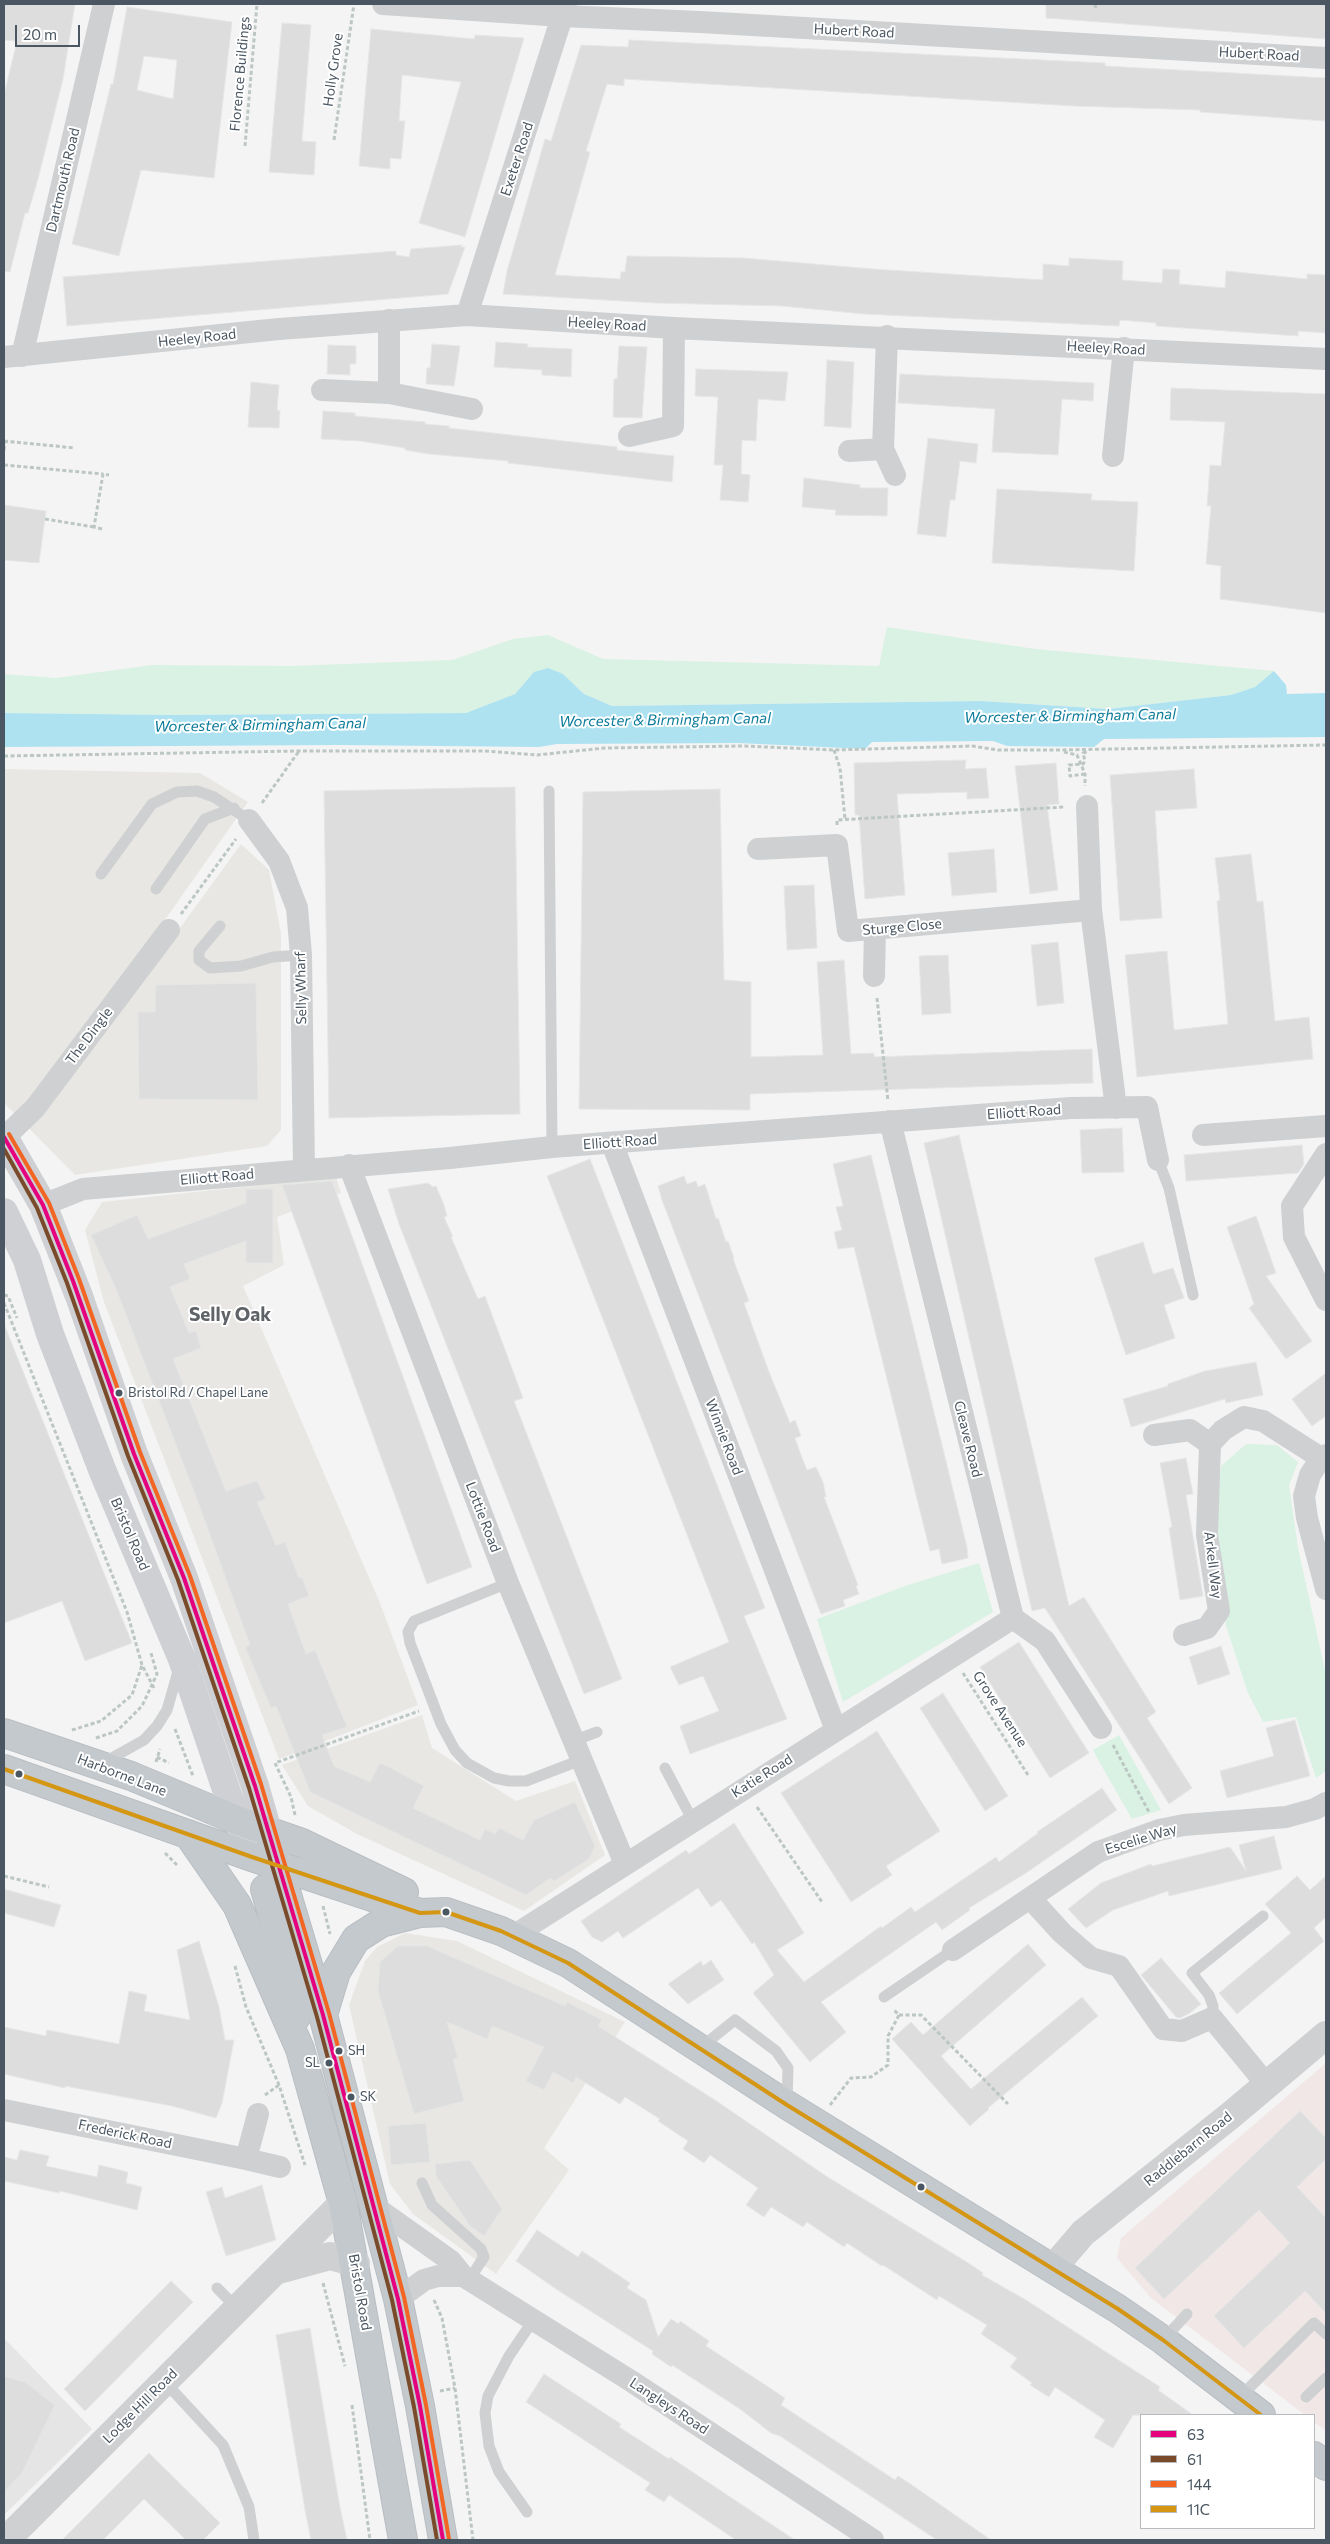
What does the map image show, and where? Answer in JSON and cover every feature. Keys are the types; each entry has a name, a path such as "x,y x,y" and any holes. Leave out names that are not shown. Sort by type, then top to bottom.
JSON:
{"highway":[{"name":"Harborne Lane","path":"4,1733 149,1783 239,1821 345,1862 433,1913"},
{"path":"4,1769 264,1861 513,1936 587,1973 786,2105 1054,2268 1163,2340 1261,2414"},
{"name":"Bristol Road","path":"268,1831 264,1861 323,2015 398,2298 420,2406 442,2540"},
{"path":"188,1834 237,1905 300,2049"},
{"path":"264,1861 268,1896 290,1976 300,2049"},
{"path":"323,2015 336,1972 356,1939 381,1922 433,1913"},
{"name":"Bristol Road","path":"300,2049 343,2203 356,2263 403,2540"},
{"path":"1315,2457 1326,2466"}],"main road":[{"name":"Bristol Road","path":"4,1137 43,1205 79,1296 134,1454 184,1578 256,1786 268,1831"},
{"path":"6,1220 43,1205"},
{"name":"Bristol Road","path":"6,1220 27,1260 50,1334 103,1472 182,1660 239,1821 264,1861"}],"street":[{"name":"Dartmouth Road","path":"13,357 104,4"},
{"name":"Hubert Road","path":"383,4 564,10 700,22 1326,58"},
{"name":"Exeter Road","path":"467,315 564,10"},
{"name":"Heeley Road","path":"13,357 390,320 467,315 674,328 886,336 1326,359"},
{"path":"389,393 390,320"},
{"path":"629,436 673,426 674,328"},
{"path":"886,336 883,449 895,475"},
{"path":"1113,456 1124,348"},
{"path":"322,390 389,393 472,409"},
{"path":"849,451 883,449"},
{"path":"1087,806 1091,910 1116,1108"},
{"name":"Selly Wharf","path":"242,814 279,860 297,908 302,955 304,1169"},
{"path":"758,849 837,845"},
{"name":"Sturge Close","path":"837,845 848,932 1091,910"},
{"name":"The Dingle","path":"4,1137 35,1108 169,930"},
{"path":"874,976 876,930"},
{"name":"Elliott Road","path":"43,1205 83,1189 552,1147 1071,1108 1147,1107 1158,1160"},
{"name":"Gleave Road","path":"890,1121 1013,1618"},
{"path":"1203,1135 1326,1126"},
{"name":"Winnie Road","path":"612,1143 836,1730"},
{"path":"1326,1154 1292,1206 1294,1237 1326,1300"},
{"name":"Lottie Road","path":"349,1165 508,1583 625,1864"},
{"path":"1154,1435 1190,1430 1210,1444 1223,1430 1244,1417 1263,1421 1324,1457 1310,1475 1304,1496 1307,1518 1326,1589"},
{"name":"Arkell Way","path":"1184,1635 1207,1628 1218,1611 1207,1535 1210,1444"},
{"path":"1013,1618 1045,1641 1101,1728"},
{"name":"Katie Road","path":"513,1936 1013,1618"},
{"name":"Escelie Way","path":"953,1950 1032,1899 1098,1852 1159,1830 1184,1825 1286,1817 1315,1809 1326,1803"},
{"path":"1032,1899 1062,1933 1091,1958 1119,1966 1163,2029 1182,2031 1212,2018 1266,2085"},
{"name":"Raddlebarn Road","path":"1054,2268 1083,2233 1326,2035"},
{"name":"Frederick Road","path":"4,2110 280,2167"},
{"path":"246,2159 258,2114"},
{"name":"Lodge Hill Road","path":"6,2540 343,2203"},
{"name":"Langleys Road","path":"375,2207 451,2261 466,2278 534,2319 873,2540"},
{"path":"273,2271 330,2256 356,2263"},
{"path":"398,2298 424,2280 438,2276 466,2278"}],"lane":[{"path":"101,874 152,804 177,792 197,791 214,797 242,814"},
{"path":"549,791 552,1147"},
{"path":"156,889 205,819 242,814"},
{"path":"220,926 199,951 199,960 210,968 241,966 273,957 302,955"},
{"path":"1158,1160 1169,1188 1193,1295"},
{"path":"508,1583 414,1621 408,1632 441,1724 455,1750 467,1763 494,1778 509,1781 526,1781 577,1750 597,1732"},
{"path":"99,1765 144,1740 157,1726 167,1710 182,1660"},
{"path":"665,1768 693,1821"},
{"path":"1212,2018 1213,2006 1209,1995 1192,1973 1263,1916"},
{"path":"884,1997 953,1950"},
{"path":"700,2048 735,2020 776,2051 788,2068 786,2105"},
{"path":"422,2183 432,2205 481,2249 484,2257 466,2278"},
{"path":"217,2288 237,2308"},
{"path":"1163,2340 1187,2314"},
{"path":"527,2512 499,2472 489,2446 485,2413 488,2396 509,2356 534,2319"},
{"path":"1239,2398 1314,2323 1326,2334"},
{"path":"1306,2397 1326,2378"},
{"path":"164,2381 223,2445 249,2507 254,2540"}],"path":[{"name":"Florence Buildings","path":"245,146 257,4"},
{"name":"Holly Grove","path":"334,140 354,4"},
{"path":"1095,4 1096,9"},
{"path":"4,450 5,441 75,448"},
{"path":"4,464 109,475"},
{"path":"94,527 103,474"},
{"path":"45,519 102,528"},
{"path":"4,756 299,751 485,751 537,755 605,748 744,746 834,750 972,746 998,750 1090,750 1326,745"},
{"path":"834,750 840,768 845,819"},
{"path":"1058,750 1077,755 1082,764 1085,774 1070,776 1070,765 1082,764"},
{"path":"1082,764 1085,761 1084,754 1090,750"},
{"path":"837,845 837,820 1087,806"},
{"path":"874,976 890,1121"},
{"path":"4,1295 8,1296 19,1323"},
{"path":"4,1303 127,1612 142,1665 132,1695 101,1721 65,1732"},
{"path":"93,1738 117,1732 142,1706 156,1674 150,1646"},
{"name":"Grove Avenue","path":"952,1656 1028,1775"},
{"path":"296,1817 291,1797 275,1764 420,1710"},
{"path":"1101,1728 1159,1830"},
{"path":"744,1788 822,1902"},
{"path":"4,1876 49,1887"},
{"path":"234,1963 246,2007 279,2085 306,2168"},
{"path":"884,1997 899,2015"},
{"path":"899,2015 922,2014 1008,2104"},
{"path":"815,2123 851,2078 871,2077 888,2066 888,2036 899,2015"},
{"path":"316,2260 346,2368"},
{"path":"433,2297 442,2318 455,2388 473,2540"},
{"path":"351,2396 370,2540"}],"shaded area":[{"path":"4,769 200,773 248,802 83,1036 95,1045 241,844 269,870 281,934 281,1130 267,1146 75,1175 4,1103"},
{"path":"336,1177 341,1193 277,1217 284,1265 243,1286 380,1603 418,1705 279,1759 104,1302 85,1230 102,1202"},
{"path":"422,1715 432,1748 516,1801 575,1781 605,1855 524,1911 357,1834 308,1806 282,1765"},
{"path":"405,1933 457,1941 625,2022 544,2148 569,2170 496,2274 413,2214 390,2184 349,2005 365,1961 377,1947"},
{"path":"1326,2063 1326,2431 1315,2423 1315,2414 1304,2414 1151,2298 1117,2258 1121,2238"},
{"path":"4,2338 92,2429 4,2515"}],"green space":[{"path":"887,627 1035,649 1274,671 1255,687 1231,695 1108,709 981,701 612,706 584,694 563,674 534,672 515,694 466,713 173,715 4,713 4,674 56,678 152,665 291,666 452,660 513,639 548,635 603,659 879,666"},
{"path":"1246,1444 1277,1445 1298,1462 1289,1485 1298,1548 1326,1675 1326,1771 1316,1778 1296,1717 1263,1722 1248,1693 1226,1626 1215,1516 1221,1466"},
{"path":"979,1563 993,1612 843,1702 817,1619 905,1586"},
{"path":"1119,1735 1161,1810 1132,1819 1100,1763 1093,1750"}],"water":[{"name":"Worcester & Birmingham Canal","path":"548,668 563,674 584,694 612,706 981,701 1108,709 1231,695 1255,687 1274,671 1286,685 1287,694 1326,693 1326,737 1104,739 1094,747 1007,746 993,741 872,742 865,749 738,743 557,744 539,747 338,745 4,747 4,713 173,715 466,713 515,694 534,672"}],"building":[{"path":"4,4 75,4 63,79 38,179 28,213 25,213 10,272 4,271 4,95 17,41 4,40"},
{"path":"1046,4 1326,4 1326,39 1046,18"},
{"path":"127,7 232,22 214,178 141,170 119,256 72,244 111,84 113,84","holes":["144,56 177,60 173,99 137,90"]},
{"path":"282,23 311,25 302,141 316,142 314,175 269,172"},
{"path":"371,29 474,39 475,35 524,38 465,237 419,223 461,82 402,75 399,121 405,121 401,159 390,158 390,169 359,166"},
{"path":"629,40 1105,63 1105,66 1326,78 1326,121 1200,112 1200,110 1074,106 624,79 624,86 607,84 586,151 590,152 555,275 620,279 621,272 625,272 627,256 744,258 873,269 1043,280 1043,264 1069,266 1069,258 1123,261 1122,280 1162,283 1163,269 1180,270 1179,284 1225,288 1226,271 1307,279 1307,274 1326,275 1326,333 1298,331 1298,336 1156,326 1156,323 1120,320 1119,326 864,314 782,306 656,303 503,294 507,271 545,139 551,141 581,45 628,47"},
{"path":"462,245 461,247 465,247 448,294 67,326 63,277 396,251 396,255 409,257 411,249"},
{"path":"496,342 528,344 527,347 572,349 571,377 542,375 542,370 494,367"},
{"path":"432,344 460,346 454,386 426,384 427,368 430,368"},
{"path":"328,345 356,346 356,364 350,364 350,375 327,374"},
{"path":"619,346 647,347 642,418 613,417 614,379 617,379"},
{"path":"827,360 854,362 851,428 824,426"},
{"path":"696,369 788,372 785,401 758,399 756,441 742,440 741,474 750,475 748,502 720,500 723,465 714,465 718,397 695,396"},
{"path":"900,374 1094,383 1093,401 1062,399 1058,455 992,452 995,409 898,403"},
{"path":"251,382 279,385 277,410 280,411 279,428 248,427"},
{"path":"1171,388 1326,394 1326,613 1220,599 1221,566 1206,564 1211,506 1207,506 1210,465 1221,466 1225,422 1170,420"},
{"path":"323,411 355,413 355,416 425,422 425,424 449,426 449,428 617,447 617,450 674,456 672,482 508,463 508,461 429,454 360,441 321,439"},
{"path":"928,438 978,444 976,463 960,461 955,500 950,500 946,537 917,534"},
{"path":"804,478 860,485 860,488 888,488 887,516 835,515 836,510 802,507"},
{"path":"997,489 1092,494 1091,500 1138,502 1134,571 992,563"},
{"path":"4,505 46,511 39,563 4,560"},
{"path":"966,760 965,769 986,768 989,798 967,799 967,792 897,794 905,895 865,899 859,815 855,815 854,763"},
{"path":"1056,763 1059,804 1047,805 1058,890 1030,894 1015,766"},
{"path":"1194,769 1197,808 1155,811 1162,918 1120,921 1110,775"},
{"path":"515,787 520,1114 329,1118 324,791"},
{"path":"720,789 724,980 751,982 751,1057 823,1055 817,962 844,960 851,1054 874,1053 874,1057 1092,1049 1093,1083 750,1094 750,1110 579,1109 583,792"},
{"path":"994,849 997,892 952,896 948,853"},
{"path":"1251,854 1257,902 1263,901 1275,1021 1309,1017 1313,1059 1137,1077 1125,955 1167,951 1174,1030 1228,1024 1217,901 1220,900 1215,858"},
{"path":"814,885 817,948 787,950 784,886"},
{"path":"1058,942 1064,1003 1037,1006 1031,945"},
{"path":"948,955 951,1013 922,1015 919,956"},
{"path":"256,983 258,1100 139,1099 138,1012 155,1012 156,985"},
{"path":"1122,1128 1124,1172 1082,1173 1080,1130"},
{"path":"959,1135 1069,1606 1084,1597 1156,1712 1147,1718 1192,1788 1169,1804 1045,1608 1032,1611 924,1143"},
{"path":"1302,1145 1304,1164 1298,1173 1186,1181 1184,1155"},
{"path":"871,1155 967,1547 968,1558 942,1564 939,1549 930,1551 854,1247 838,1249 834,1232 842,1230 836,1207 843,1206 833,1164"},
{"path":"590,1159 765,1608 744,1616 787,1719 690,1754 680,1726 719,1711 703,1676 679,1685 670,1667 729,1642 547,1176"},
{"path":"684,1176 687,1184 696,1181 698,1187 705,1184 716,1219 718,1218 726,1242 728,1241 749,1301 744,1303 769,1372 790,1423 795,1420 801,1436 795,1438 801,1455 807,1470 816,1467 823,1482 826,1497 824,1497 858,1585 856,1586 859,1594 843,1600 845,1606 821,1614 662,1200 658,1186"},
{"path":"332,1181 472,1567 427,1584 282,1185"},
{"path":"428,1183 433,1187 436,1186 444,1205 447,1216 444,1217 453,1237 451,1237 478,1299 485,1296 523,1398 514,1401 622,1679 584,1694 399,1224 388,1189"},
{"path":"246,1189 273,1189 273,1263 246,1263 246,1241 184,1264 190,1279 170,1287 189,1333 196,1331 201,1348 173,1359 226,1491 257,1481 266,1499 257,1502 276,1545 285,1542 299,1578 302,1577 309,1596 288,1604 306,1654 315,1650 347,1727 322,1735 334,1766 370,1782 380,1763 391,1768 424,1786 413,1808 480,1840 485,1829 495,1834 499,1828 523,1840 534,1820 575,1802 595,1846 589,1859 554,1881 550,1878 526,1895 310,1792 276,1706 271,1708 245,1647 250,1645 198,1502 116,1289 91,1235 137,1215 148,1239 246,1203"},
{"path":"1256,1216 1276,1273 1266,1276 1312,1341 1286,1359 1249,1308 1254,1304 1227,1227"},
{"path":"1143,1242 1153,1274 1173,1268 1184,1298 1164,1305 1175,1338 1126,1355 1094,1258"},
{"path":"4,1324 132,1643 85,1661 62,1601 4,1623"},
{"path":"1256,1362 1263,1395 1226,1403 1225,1399 1131,1427 1123,1399 1168,1386 1168,1384 1205,1371"},
{"path":"1326,1373 1326,1416 1312,1426 1292,1399"},
{"path":"1186,1458 1193,1494 1186,1495 1203,1596 1180,1600 1169,1528 1172,1527 1160,1463"},
{"path":"1019,1642 1089,1753 1050,1778 980,1667"},
{"path":"1221,1646 1230,1674 1198,1685 1189,1657"},
{"path":"943,1693 1008,1796 985,1811 920,1708"},
{"path":"1295,1720 1310,1776 1227,1798 1220,1771 1274,1756 1266,1728"},
{"path":"877,1731 940,1831 886,1866 892,1875 851,1902 781,1793"},
{"path":"1102,1788 1117,1810 1026,1873 969,1908 970,1910 942,1930 936,1922 821,2002 846,2032 810,2062 753,1993 774,1975 754,1942 752,1944 721,1900 711,1907 698,1888 623,1938 618,1931 602,1942 592,1937 581,1921 686,1850 689,1854 734,1823 804,1933 777,1950 804,1982 881,1926 882,1928 911,1907 915,1912 996,1857 999,1862 1037,1832"},
{"path":"1274,1836 1282,1869 1169,1896 1168,1891 1113,1910 1086,1928 1068,1909 1101,1883 1151,1864 1152,1866 1230,1847 1246,1871 1239,1845"},
{"path":"1297,1876 1310,1890 1326,1876 1326,1917 1314,1928 1324,1941 1237,2014 1219,1993 1291,1933 1265,1904"},
{"path":"4,1889 61,1905 54,1927 4,1913"},
{"path":"199,1941 219,2007 225,2040 234,2040 222,2103 216,2118 172,2106 65,2086 65,2088 4,2074 4,2027 46,2036 47,2030 119,2044 129,1991 147,1995 144,2011 190,2020 177,1950"},
{"path":"1028,1944 1046,1965 941,2056 971,2089 1082,1997 1098,2016 988,2108 970,2126 892,2039 911,2022 923,2035"},
{"path":"398,1946 427,1946 565,2006 567,2002 602,2020 598,2026 715,2100 826,2176 970,2264 983,2273 982,2275 1026,2300 1160,2387 1158,2390 1192,2414 1133,2415 1113,2448 1094,2437 1105,2420 1055,2387 1049,2397 1030,2385 1032,2383 1010,2367 1017,2358 981,2334 987,2325 939,2296 937,2300 847,2243 844,2247 807,2222 803,2227 771,2207 764,2217 746,2205 758,2188 710,2155 704,2163 683,2149 688,2141 658,2121 660,2119 625,2097 620,2104 576,2077 573,2083 553,2072 544,2090 526,2081 544,2047 492,2026 487,2039 447,2022 458,2058 453,2059 464,2101 414,2114 378,1991 380,1962"},
{"path":"1161,1958 1201,2004 1180,2018 1176,2017 1141,1975"},
{"path":"711,1960 724,1980 688,2004 668,1984 701,1961 703,1966"},
{"path":"1300,2111 1326,2138 1326,2159 1297,2187 1326,2218 1326,2313 1305,2291 1244,2348 1214,2316 1290,2243 1259,2210 1164,2299 1135,2268"},
{"path":"426,2123 430,2162 391,2165 388,2126"},
{"path":"20,2150 49,2156 46,2166 97,2177 99,2165 128,2172 126,2183 142,2187 137,2210 60,2191 59,2193 4,2181 4,2157 17,2160"},
{"path":"470,2160 502,2209 484,2236 470,2226 436,2176 435,2164"},
{"path":"262,2185 276,2240 226,2256 206,2192 222,2187 225,2198"},
{"path":"537,2230 578,2257 582,2251 630,2283 627,2288 646,2300 658,2337 671,2319 679,2324 680,2321 709,2341 706,2346 785,2398 781,2405 895,2480 898,2476 909,2483 991,2540 937,2540 780,2436 771,2433 740,2409 672,2365 671,2367 652,2354 653,2351 556,2289 516,2261"},
{"path":"171,2281 193,2302 85,2411 64,2389"},
{"path":"310,2328 347,2540 311,2540 305,2510 276,2335"},
{"path":"544,2374 621,2424 619,2427 669,2459 670,2457 795,2540 736,2540 669,2495 664,2502 645,2490 650,2483 526,2402"},
{"path":"4,2376 25,2382 55,2405 22,2473 4,2492"},
{"path":"149,2453 220,2523 203,2540 186,2540 144,2499 103,2540 62,2540"}],"transit line":[{"name":"144","path":"9,1134 49,1203 79,1279 140,1452 190,1576 261,1784 329,2013 404,2297 426,2405 449,2539"},
{"name":"63","path":"4,1137 43,1205 73,1281 134,1454 184,1578 255,1786 323,2015 398,2299 420,2406 443,2540"},
{"name":"61","path":"4,1149 37,1208 67,1283 128,1456 178,1580 249,1788 317,2017 392,2300 414,2407 437,2540"},
{"name":"11C","path":"4,1769 252,1857 420,1913 446,1912 501,1931 568,1963 787,2105 1118,2309 1163,2340 1260,2414"}],"place":[{"name":"Bristol Rd / Chapel Lane","path":"119,1393"},
{"name":"SH","path":"339,2051"},
{"name":"SL","path":"329,2063"},
{"name":"SK","path":"351,2097"}],"district":[{"name":"Selly Oak","path":"230,1315"}]}
